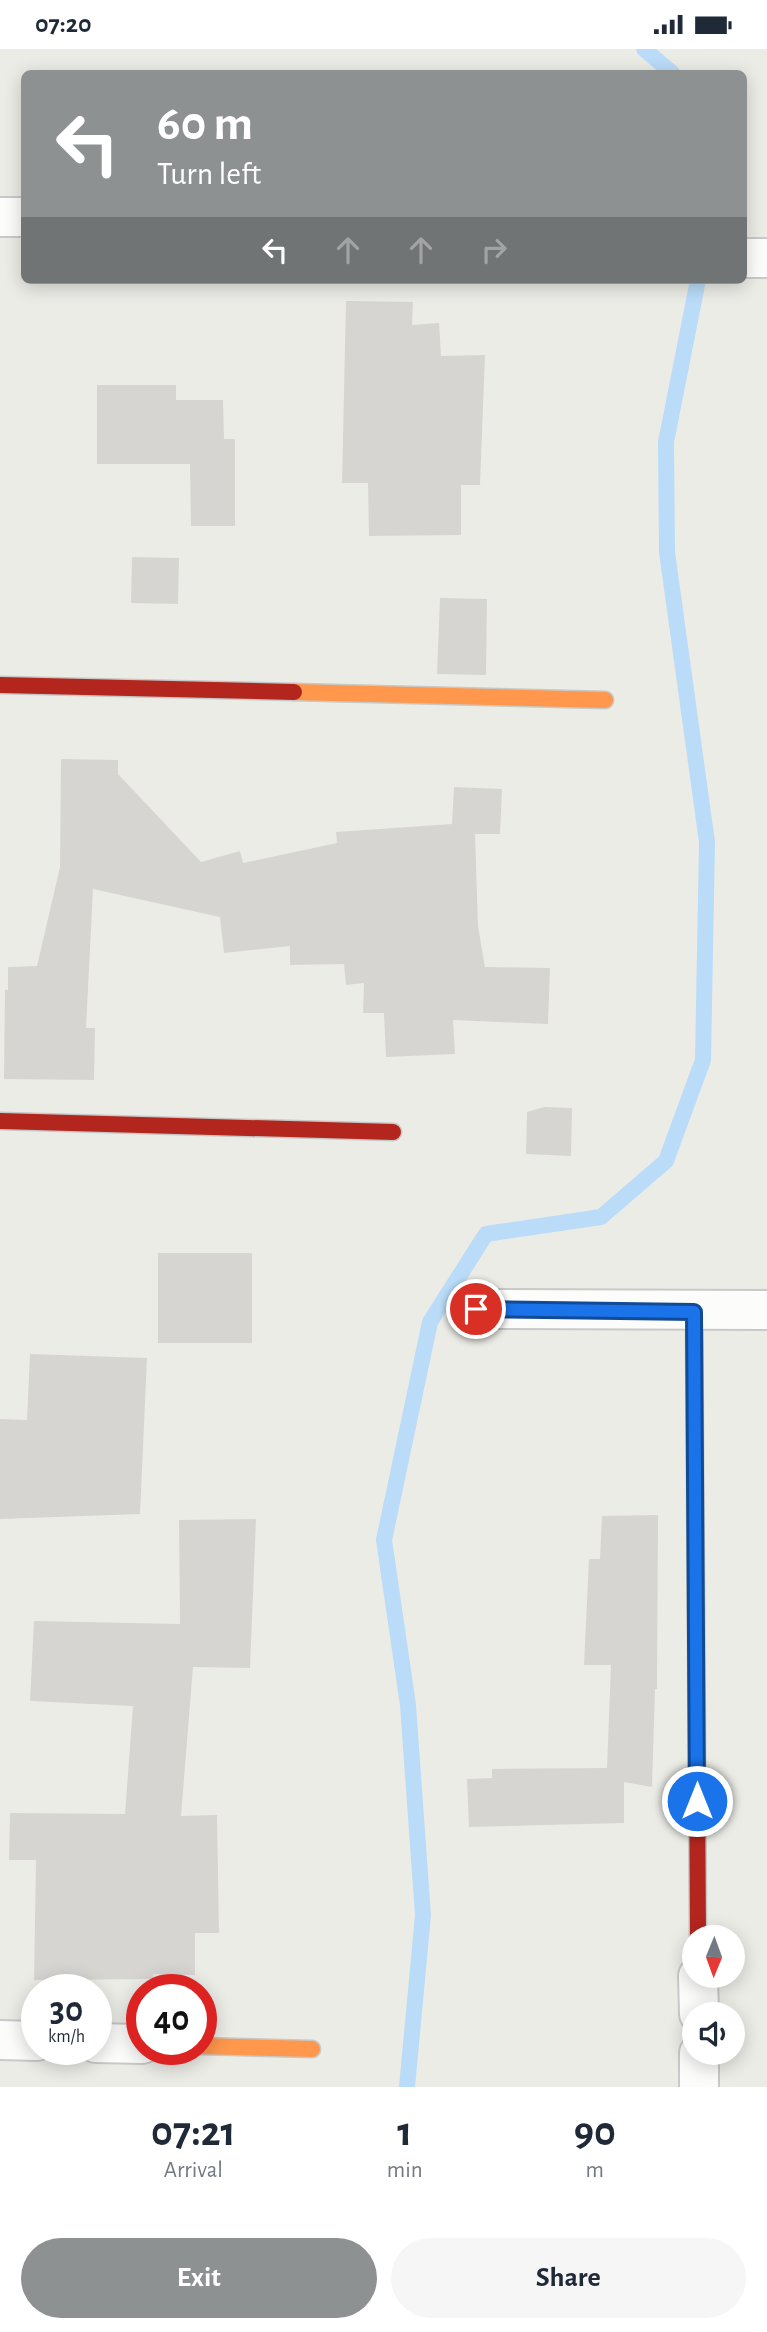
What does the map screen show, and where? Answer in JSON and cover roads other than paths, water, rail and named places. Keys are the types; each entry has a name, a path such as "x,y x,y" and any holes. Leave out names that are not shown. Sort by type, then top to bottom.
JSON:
{"street":[{"path":"0,217 21,217"},
{"path":"747,258 767,258"},
{"path":"0,685 605,700"},
{"path":"0,1121 393,1132"},
{"path":"476,1309 694,1312 767,1310"},
{"path":"694,1312 698,1925"},
{"path":"0,2040 21,2041"},
{"path":"217,2046 312,2049"},
{"path":"699,2065 699,2087"}],"waterway":[{"path":"644,49 668,70"},
{"path":"407,2087 423,1915 408,1705 384,1540 430,1322 486,1234 601,1217 666,1161 703,1060 707,842 667,552 666,442 697,284"}]}
